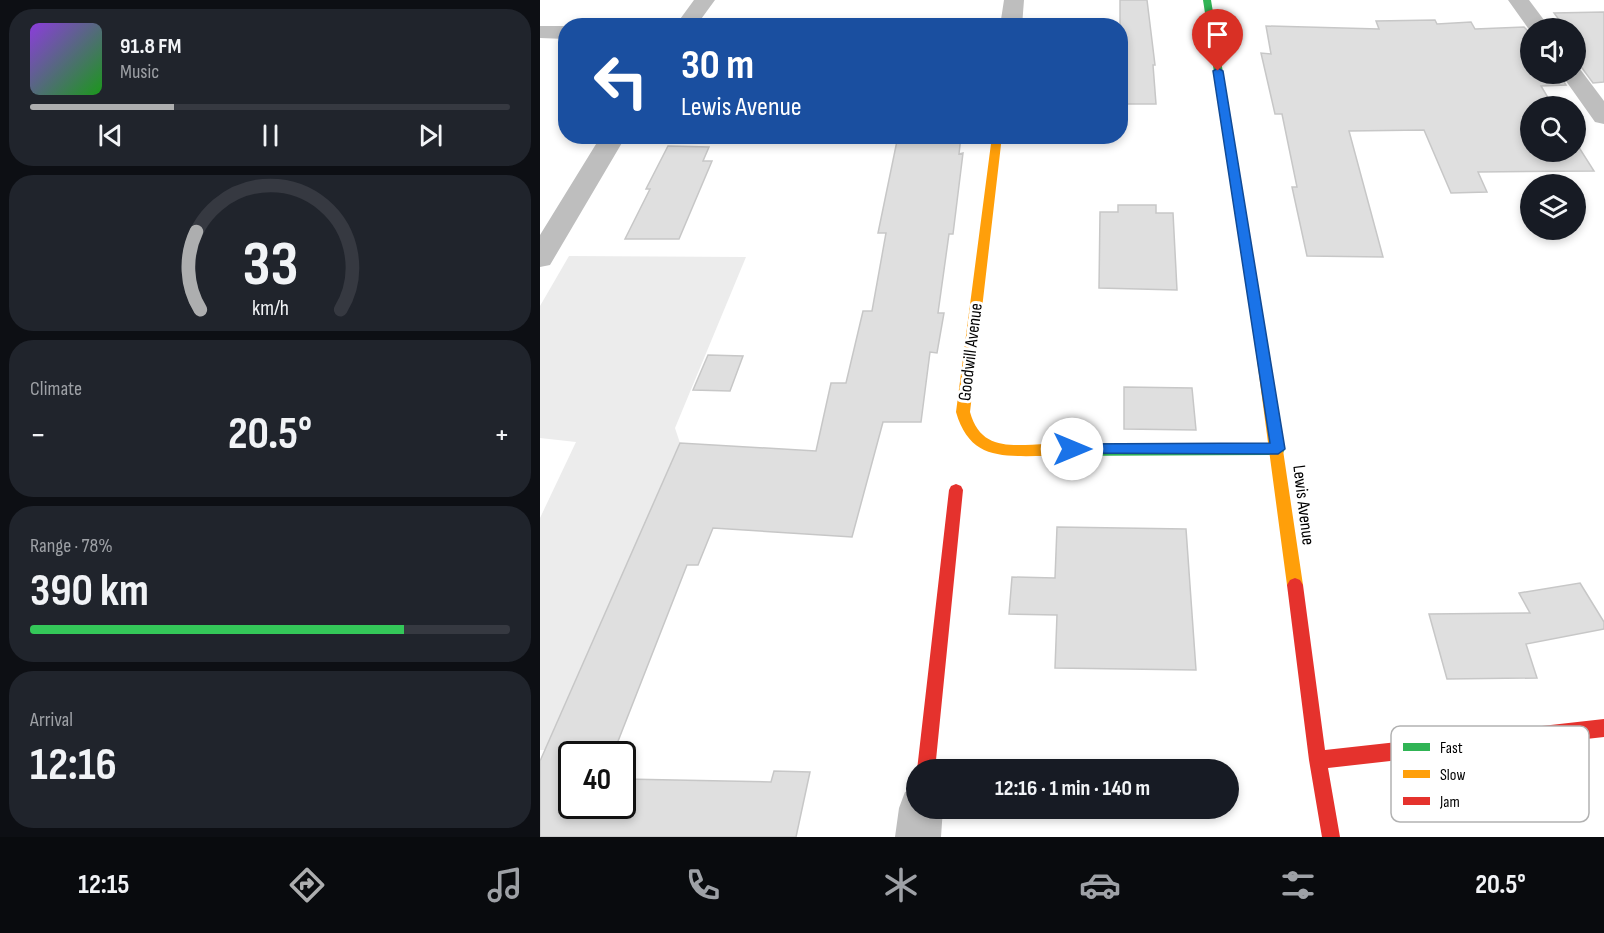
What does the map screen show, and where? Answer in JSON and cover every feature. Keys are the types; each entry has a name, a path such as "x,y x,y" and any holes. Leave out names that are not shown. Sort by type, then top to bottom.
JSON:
{"street":[{"path":"691,18 705,0"},
{"path":"1012,18 1014,0"},
{"name":"Lewis Avenue","path":"1207,0 1278,449 1330,837"},
{"path":"1518,0 1532,18"},
{"path":"540,32 558,33"},
{"path":"1579,84 1604,117"},
{"path":"540,258 609,144"},
{"name":"Goodwill Avenue","path":"996,144 963,412 967,430 974,439 996,450 1278,449"},
{"path":"927,759 956,490"},
{"path":"1589,730 1604,728"},
{"path":"1318,760 1391,752"},
{"path":"918,837 920,819"}],"shaded area":[{"path":"569,256 746,257 675,428 680,443 545,750 540,750 540,518 576,442 540,438 540,306"}],"building":[{"path":"1120,0 1147,0 1155,65 1153,65 1156,104 1128,104 1128,18 1120,18"},
{"path":"1604,12 1604,82 1593,83 1586,73 1586,18 1558,18 1554,13"},
{"path":"1435,20 1437,24 1471,22 1475,29 1520,27 1520,84 1566,85 1541,86 1547,96 1520,96 1520,162 1586,162 1586,158 1594,171 1478,172 1487,192 1451,193 1424,130 1349,131 1383,257 1307,256 1292,187 1297,187 1282,114 1275,114 1261,53 1271,54 1266,26 1379,29 1376,21"},
{"path":"896,144 960,144 959,154 963,153 953,234 949,234 938,313 944,313 937,353 930,352 921,422 883,422 852,537 713,528 698,565 687,565 618,741 558,741 558,819 636,819 636,779 771,782 774,771 810,772 796,837 540,837 540,761 680,443 816,451 831,383 846,383 863,311 872,311 886,233 878,233"},
{"path":"668,146 709,147 703,161 712,161 679,239 625,239 650,189 646,189"},
{"path":"1118,205 1156,205 1156,213 1173,213 1177,290 1099,288 1100,212 1118,212"},
{"path":"708,355 743,356 730,391 693,390"},
{"path":"1124,387 1192,388 1196,430 1124,429"},
{"path":"1057,527 1186,529 1196,670 1055,668 1057,615 1009,614 1012,577 1055,578"},
{"path":"1580,583 1604,622 1604,629 1526,644 1537,678 1447,679 1429,614 1530,613 1519,593"}],"traffic: fast":[{"path":"1207,0 1257,315"},
{"path":"1047,450 1278,449"}],"traffic: slow":[{"path":"996,144 963,412 967,427 983,444 1007,450 1047,450"},
{"path":"1257,315 1295,585"}],"traffic: jam":[{"path":"927,759 956,490"},
{"path":"1295,585 1318,760 1331,837"},
{"path":"1589,730 1604,728"},
{"path":"1318,760 1391,752"}],"route":[{"path":"1072,449 1278,449 1218,71"}]}
